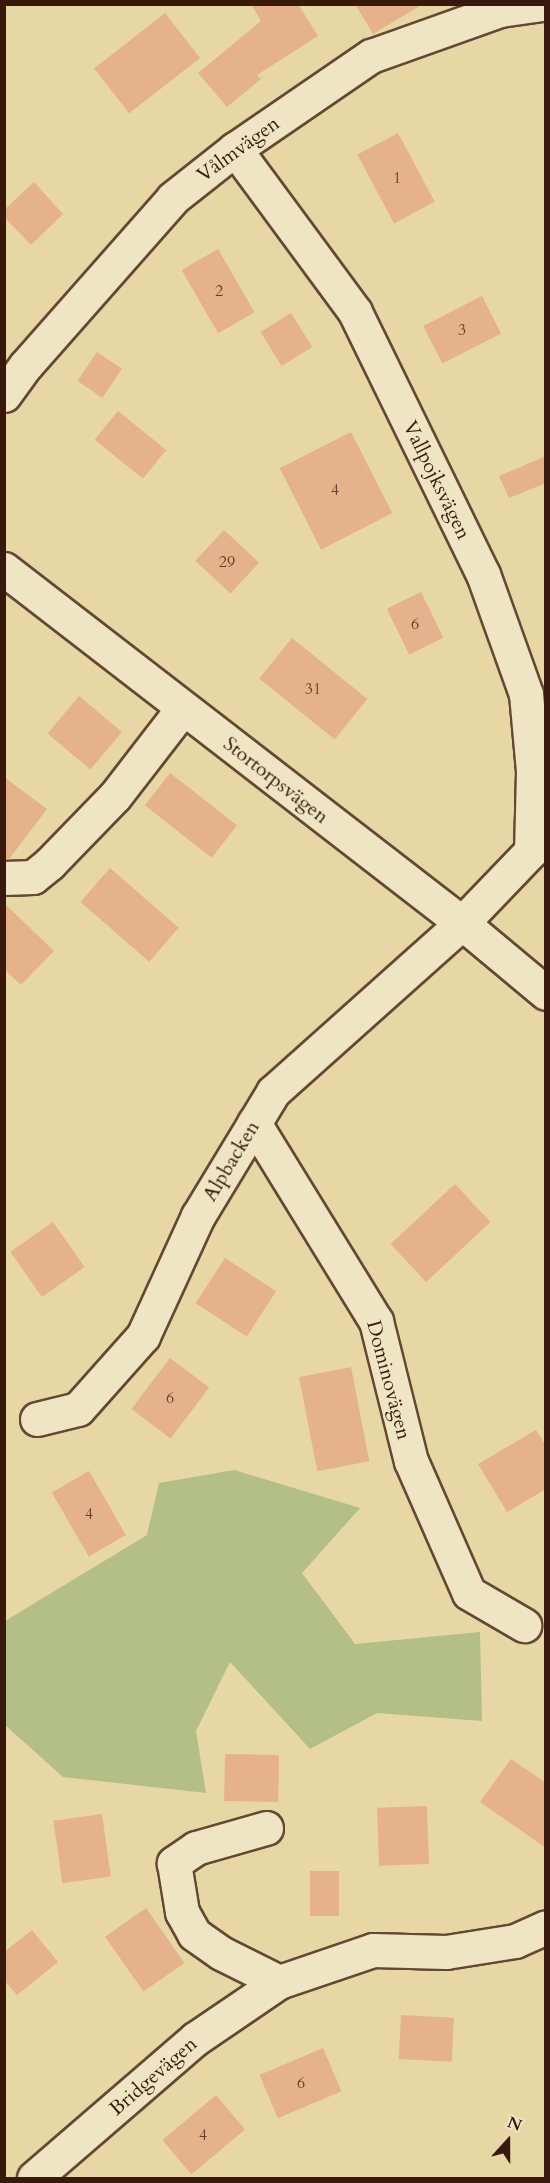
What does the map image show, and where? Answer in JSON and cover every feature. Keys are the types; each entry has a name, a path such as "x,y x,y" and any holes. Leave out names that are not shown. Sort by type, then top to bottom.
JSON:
{"street":[{"name":"Vålmvägen","path":"4,394 26,365 173,198 235,149 371,56 500,10 541,4"},
{"name":"Vallpojksvägen","path":"235,149 355,312 483,574 526,694 538,846"},
{"name":"Stortorpsvägen","path":"4,570 462,923 546,993"},
{"path":"4,878 33,877 50,863 115,796 183,708"},
{"name":"Alpbacken","path":"38,1419 78,1409 142,1336 198,1216 273,1092 462,923 538,846"},
{"name":"Dominovägen","path":"254,1123 376,1321 411,1461 469,1593 524,1625"},
{"path":"266,1828 196,1848 174,1863 182,1912 194,1935 221,1953 279,1982"},
{"name":"Bridgevägen","path":"34,2178 195,2039 279,1982 373,1950 446,1952 514,1941 546,1927"}],"green space":[{"path":"234,1470 360,1508 302,1573 355,1644 480,1632 482,1721 377,1713 310,1749 230,1662 196,1731 206,1793 63,1777 5,1725 5,1621 147,1535 159,1483"}],"building":[{"path":"251,4 298,4 318,36 257,75 261,79 227,107 198,73 261,21"},
{"path":"355,4 423,4 373,34"},
{"path":"165,13 200,58 129,113 94,68"},
{"path":"398,133 435,202 394,223 357,155"},
{"path":"34,182 63,214 31,245 4,217 4,210"},
{"path":"218,249 254,312 218,333 182,270"},
{"path":"482,296 501,333 442,363 423,326"},
{"path":"291,313 312,347 282,366 260,332"},
{"path":"97,352 122,369 102,398 77,381"},
{"path":"118,411 166,450 143,479 95,440"},
{"path":"351,432 392,513 321,549 280,468"},
{"path":"546,456 546,483 509,498 499,476"},
{"path":"224,530 259,563 230,593 195,561"},
{"path":"421,592 443,638 409,654 387,609"},
{"path":"292,638 367,699 335,739 259,678"},
{"path":"79,696 122,732 90,770 48,734"},
{"path":"170,773 237,825 212,858 145,805"},
{"path":"4,777 47,809 9,859 4,859"},
{"path":"110,868 179,928 149,962 80,902"},
{"path":"4,903 54,951 21,985 4,969"},
{"path":"455,1184 490,1222 426,1282 391,1244"},
{"path":"53,1222 85,1267 42,1297 10,1252"},
{"path":"225,1258 276,1291 247,1337 196,1303"},
{"path":"170,1358 209,1387 171,1439 131,1409"},
{"path":"351,1367 369,1461 317,1471 299,1377"},
{"path":"536,1430 546,1446 546,1489 507,1512 478,1464"},
{"path":"89,1471 126,1535 89,1557 52,1492"},
{"path":"225,1754 279,1755 278,1802 224,1801"},
{"path":"511,1759 546,1783 546,1848 480,1802"},
{"path":"427,1806 429,1864 379,1866 377,1808"},
{"path":"102,1814 111,1876 62,1883 53,1821"},
{"path":"310,1871 339,1871 339,1916 310,1916"},
{"path":"146,1908 184,1963 143,1992 105,1937"},
{"path":"32,1930 58,1962 17,1995 4,1980 4,1952"},
{"path":"401,2015 454,2018 452,2062 399,2059"},
{"path":"323,2048 341,2091 278,2118 259,2075"},
{"path":"216,2095 245,2129 191,2174 162,2140"}]}
